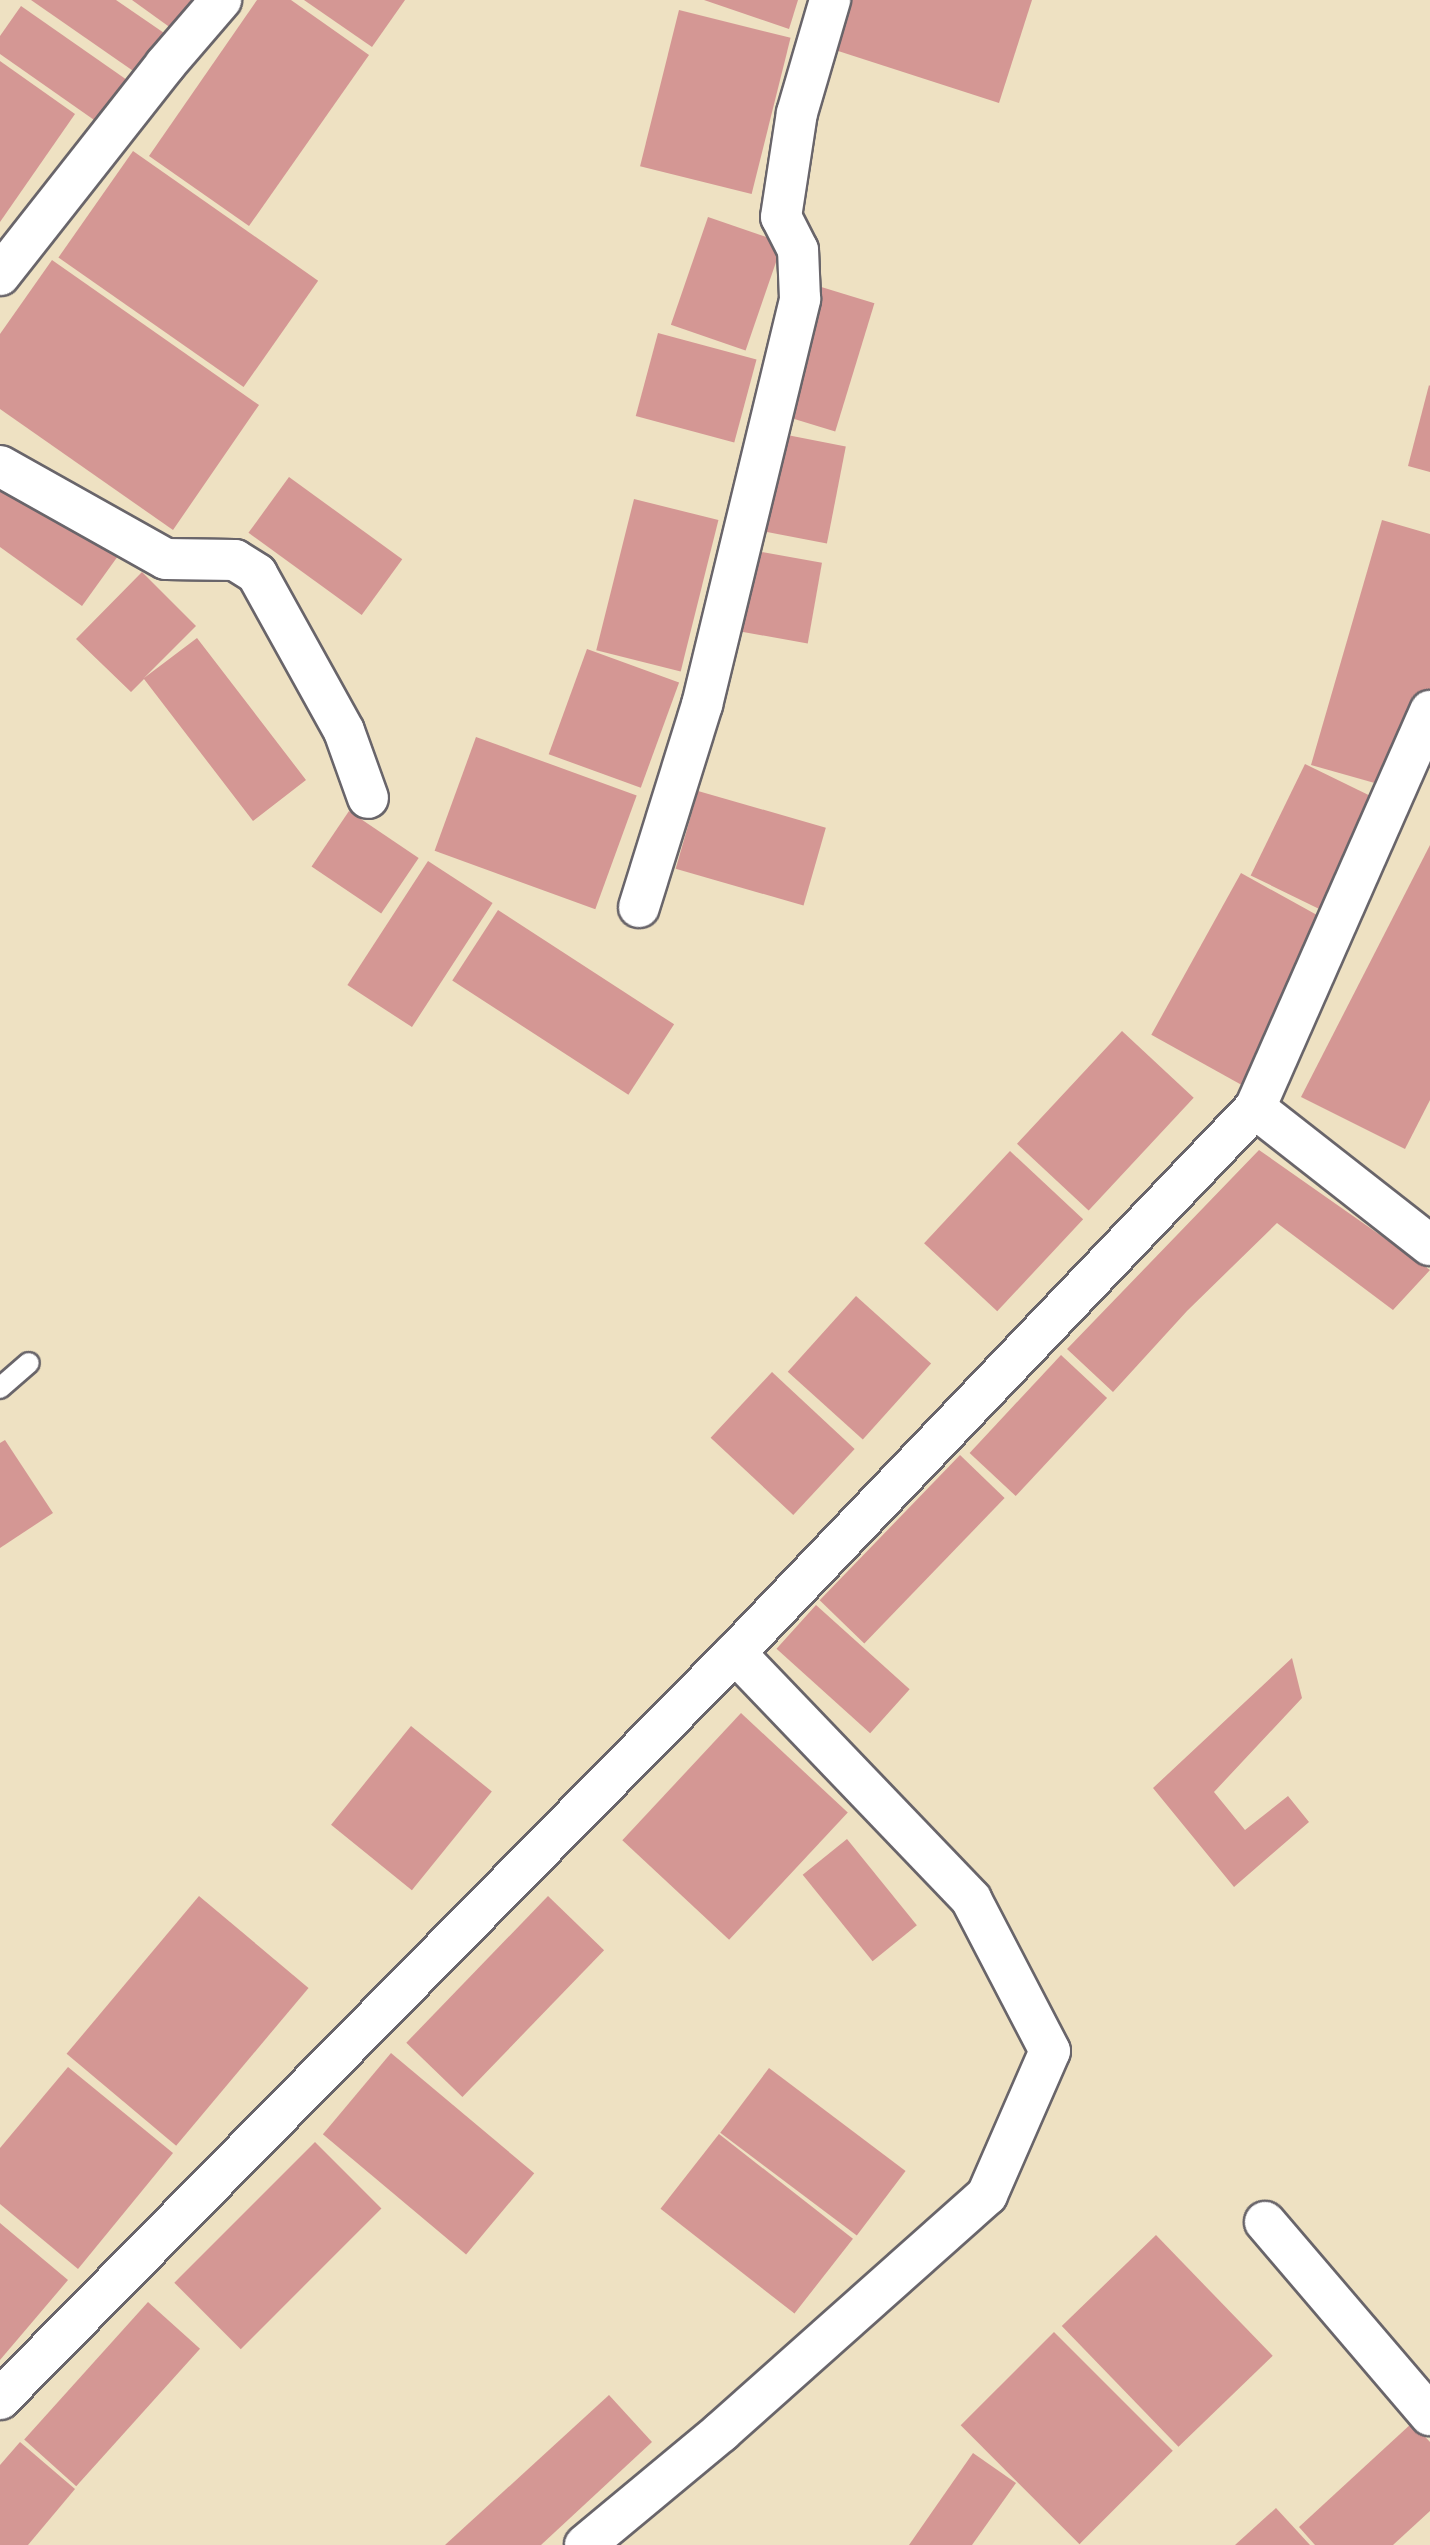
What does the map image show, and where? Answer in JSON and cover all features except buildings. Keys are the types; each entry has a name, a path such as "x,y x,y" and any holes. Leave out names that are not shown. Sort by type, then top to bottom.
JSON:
{"street":[{"path":"0,275 165,65 221,0"},
{"path":"639,907 702,705 800,299 798,250 781,217 797,113 830,0"},
{"path":"0,466 166,559 235,560 257,574 344,731 368,798"},
{"path":"0,2399 735,1653 1255,1108 1430,711"},
{"path":"1255,1108 1430,1245"},
{"path":"585,2545 721,2432 987,2195 1050,2051 971,1899 735,1653"},
{"path":"1265,2222 1430,2415"}],"lane":[{"path":"0,1388 29,1363"}]}
